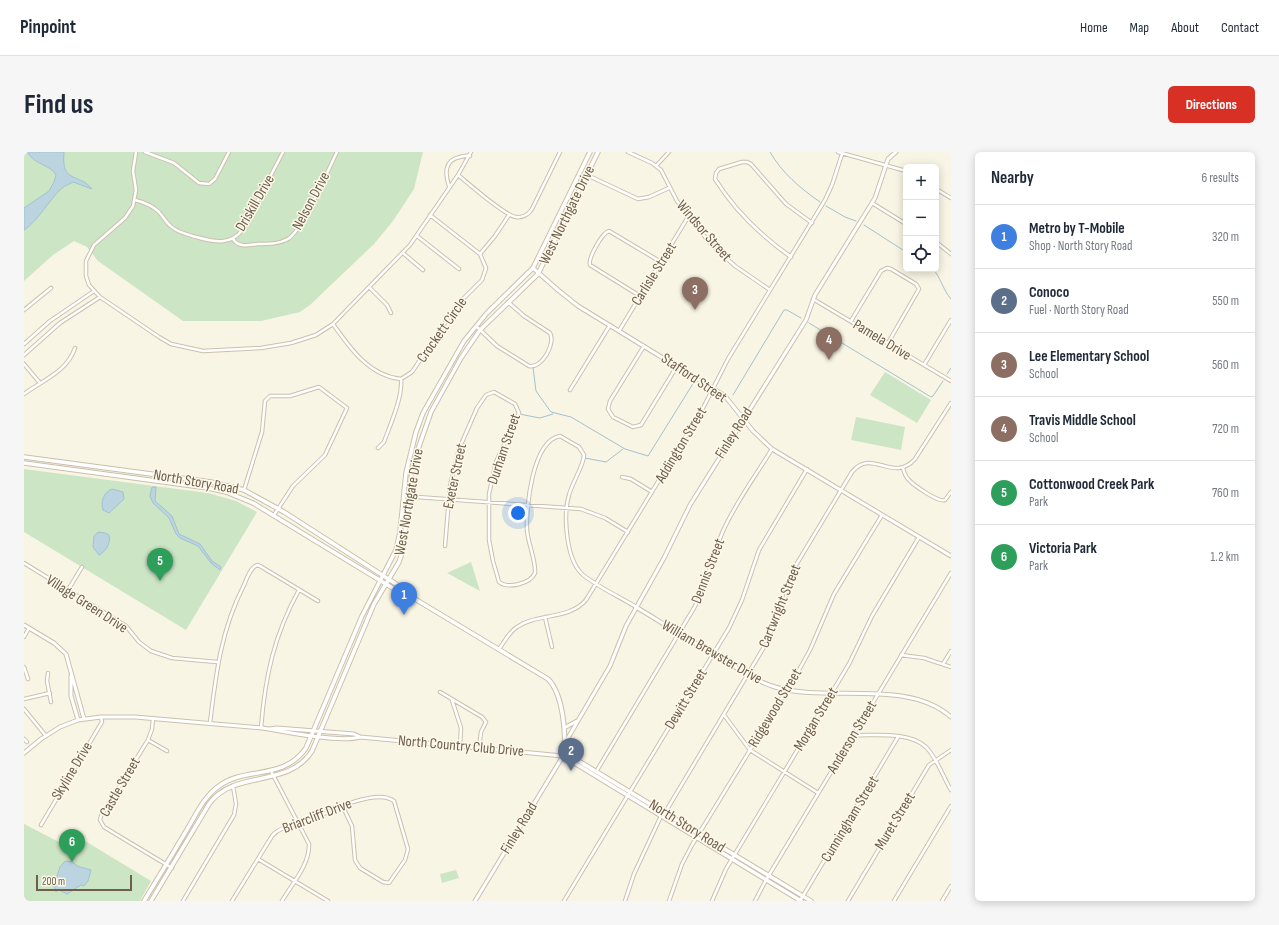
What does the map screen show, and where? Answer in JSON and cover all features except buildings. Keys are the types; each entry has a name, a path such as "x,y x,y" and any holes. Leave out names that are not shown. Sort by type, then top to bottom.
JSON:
{"main road":[{"name":"West Northgate Drive","path":"144,901 208,795 222,783 285,766 296,759 306,748 366,606 396,550 400,532 403,496 410,453 423,413 464,341 476,326 533,268 590,152"},
{"name":"West Northgate Drive","path":"151,901 206,810 217,795 233,786 273,777 297,768 310,755 374,604 403,550 409,496 417,452 430,412 461,358 480,330 538,274 598,152"},
{"name":"North Story Road","path":"24,457 184,478 230,485 244,490 278,509 407,591 410,596"},
{"name":"North Story Road","path":"24,463 183,484 226,492 253,503 380,581 404,595 410,596 499,649 551,682 559,698 564,727 562,756"},
{"path":"183,484 184,478"},
{"path":"346,654 352,656"},
{"name":"North Story Road","path":"562,756 572,757 811,901"},
{"name":"North Story Road","path":"562,756 801,901"},
{"path":"200,807 206,810"}],"street":[{"path":"136,152 133,171 135,200 125,218 94,245 88,254 85,267 89,285 100,297 165,341 187,349 203,351 261,348 291,343 316,335 333,324 370,288 417,236 458,175 471,152"},
{"path":"145,152 174,163 199,183 209,184 215,179 229,152"},
{"name":"Driskill Drive","path":"135,200 150,205 158,211 173,228 182,233 209,241 224,242 239,235 250,217 283,152"},
{"name":"Nelson Drive","path":"233,239 237,244 244,246 281,242 291,238 337,152"},
{"path":"458,175 509,215 521,217 530,212 560,152"},
{"name":"Windsor Street","path":"628,152 656,166 664,175 670,188 688,217 728,261 770,290"},
{"path":"656,166 669,152"},
{"path":"838,152 903,170"},
{"name":"Finley Road","path":"564,742 610,666 621,637 664,558 690,505 806,320 813,299 872,203 888,159 896,152"},
{"name":"Addington Street","path":"499,649 510,633 518,626 577,608 586,600 703,408 728,359 812,223 828,195 842,154"},
{"path":"449,187 446,175 448,164 456,158 470,156"},
{"path":"791,257 760,234 739,213 715,179 716,172 719,169 742,162 751,164 786,204 812,223"},
{"path":"587,175 638,199 649,197 670,188"},
{"path":"939,191 951,198"},
{"path":"872,203 903,222"},
{"path":"430,215 480,254 495,236 509,215"},
{"name":"Carlisle Street","path":"619,331 688,217"},
{"path":"640,296 590,265 589,260 604,233 609,231 661,262"},
{"path":"417,236 459,269"},
{"path":"939,244 951,254"},
{"path":"403,253 423,270"},
{"name":"Crockett Circle","path":"401,379 412,372 457,305 483,277 486,265 480,254"},
{"name":"Stafford Street","path":"533,268 538,274 568,298 728,398 743,419 772,449 951,556"},
{"path":"850,321 881,271 887,268 896,272 918,286 919,289 888,343"},
{"path":"24,310 51,288"},
{"path":"370,288 387,305 391,313"},
{"path":"24,344 50,321 94,291"},
{"path":"24,355 60,323 100,297"},
{"name":"Pamela Drive","path":"813,299 951,381"},
{"path":"476,326 497,346 532,366 539,365 552,342 550,333 524,316 508,302"},
{"path":"924,365 951,320"},
{"path":"333,324 348,345 366,363 384,375 401,379 402,385 399,398 384,442 378,448"},
{"path":"570,390 610,325"},
{"path":"644,346 610,400 608,409 613,417 627,425 635,427 641,425 677,366"},
{"path":"24,394 57,373 66,365 72,358 75,348"},
{"path":"24,364 40,383"},
{"path":"244,490 262,432 265,401 267,398 270,396 290,396 319,387 347,408 325,455 293,486 274,515"},
{"name":"Exeter Street","path":"445,546 448,499 459,450 469,423 483,398 489,392 494,392 513,403"},
{"name":"Durham Street","path":"513,403 519,409 518,416 496,462 488,502 488,532 492,561 498,579 503,584 509,586 527,581 535,573 527,532 527,505"},
{"path":"951,404 915,459 903,468 906,477 911,483 940,501 945,500 951,492"},
{"name":"William Brewster Drive","path":"527,505 537,463 548,442 560,436 579,447 584,455 571,488 566,508 567,533 575,563 582,573 748,675 766,684 786,690 906,697 925,700 940,708 951,717"},
{"name":"Dennis Street","path":"594,775 679,633 705,586 714,554 727,524 772,449"},
{"name":"Cartwright Street","path":"625,901 634,874 661,816 665,812 748,675 777,622 796,565 854,469 864,463 872,462 890,468 903,468"},
{"name":"Dewitt Street","path":"564,901 714,654 738,611 763,542 807,470"},
{"path":"622,477 631,479 652,492"},
{"path":"403,496 581,509 598,514 628,532"},
{"name":"Ridgewood Street","path":"668,901 682,864 810,650 834,594 882,515"},
{"name":"Morgan Street","path":"712,901 734,855 832,693 854,655 872,616 919,537"},
{"name":"Village Green Drive","path":"24,563 126,626 145,647 158,654 172,658 217,662"},
{"path":"210,723 217,662 225,631 239,594 252,568 257,565 260,566 318,601"},
{"path":"68,590 82,567"},
{"name":"Anderson Street","path":"755,901 768,875 951,573"},
{"path":"261,728 266,684 271,658 284,619 299,590"},
{"path":"545,617 552,647"},
{"path":"24,626 62,650 68,660 84,719"},
{"path":"24,637 29,628"},
{"path":"943,664 951,651"},
{"path":"901,655 924,658 951,668"},
{"path":"24,668 28,679"},
{"path":"48,673 51,702"},
{"path":"71,674 71,696 78,720"},
{"path":"440,692 482,717 486,722 481,732 479,748"},
{"path":"24,699 50,693"},
{"path":"452,700 461,728 460,746"},
{"path":"24,709 46,736"},
{"path":"724,715 750,750 818,793"},
{"name":"North Country Club Drive","path":"24,753 60,727 78,720 101,717 153,718 261,728 277,732 319,736 354,739 360,737"},
{"name":"Skyline Drive","path":"41,825 102,722 101,717"},
{"name":"Castle Street","path":"153,718 152,729 148,740 101,816 100,820 104,827 172,868"},
{"name":"Finley Road","path":"564,727 578,720"},
{"path":"564,727 571,728 575,725"},
{"name":"North Country Club Drive","path":"267,729 277,728 314,730 354,734 360,737 562,756"},
{"path":"853,735 898,737 912,739 922,744 934,760 951,790"},
{"name":"Cunningham Street","path":"801,901 898,737"},
{"path":"24,739 27,742"},
{"path":"148,740 167,751"},
{"name":"Muret Street","path":"848,901 929,764 951,750"},
{"name":"Finley Road","path":"476,901 562,756"},
{"path":"271,771 298,824 308,840 309,852 282,901"},
{"path":"183,901 234,815 236,804 233,786"},
{"name":"Briarcliff Drive","path":"232,901 275,832 307,822 342,805 377,798 392,799 408,849 405,860 389,883 383,882 360,868 355,860 352,826 342,805"},
{"path":"894,901 951,806"},
{"path":"258,859 328,901"},
{"path":"942,901 951,886"}],"green space":[{"path":"24,152 423,152 414,189 393,221 374,244 310,305 300,312 261,321 183,321 98,261 87,247 74,241 53,255 24,281"},
{"path":"885,372 931,400 917,423 870,395"},
{"path":"856,417 905,427 901,450 851,440"},
{"path":"24,469 208,493 236,501 257,512 186,630 24,532"},
{"path":"471,562 480,591 447,573"},
{"path":"24,824 59,842 67,830 151,881 140,901 24,901"},
{"path":"456,870 459,878 442,883 440,874"}],"water":[{"path":"27,152 64,152 65,169 68,174 87,184 92,189 73,182 63,187 34,221 24,230 24,208 49,191 56,175 53,171 34,160"},
{"path":"152,487 156,487 155,501 172,516 179,534 200,544 212,561 221,567 220,570 211,563 198,546 180,538 176,534 169,518 153,503 150,496"},
{"path":"112,489 123,492 124,499 109,513 103,510 102,501 107,492"},
{"path":"98,532 109,535 107,547 99,555 93,547 94,536"},
{"path":"65,861 73,862 77,866 91,870 88,881 84,886 81,885 67,894 57,889 56,892 54,885 60,867"}],"waterway":[{"path":"770,152 780,167 792,180 820,202"},
{"path":"826,206 845,217 856,221"},
{"path":"864,225 903,250"},
{"path":"935,272 951,299"},
{"path":"733,395 784,310 787,310 801,318"},
{"path":"809,323 931,397 943,381"},
{"path":"533,367 536,391 551,412 571,417 625,449 648,456 694,382"},
{"path":"947,374 951,368"},
{"path":"519,414 540,418 553,414"},
{"path":"585,458 606,462 623,449"}],"place":[{"name":"Lee Elementary School","path":"695,310"},
{"name":"Travis Middle School","path":"829,360"},
{"name":"Cottonwood Creek Park","path":"160,581"},
{"name":"Metro by T-Mobile","path":"404,615"},
{"name":"Conoco","path":"571,771"},
{"name":"Victoria Park","path":"72,862"}]}
